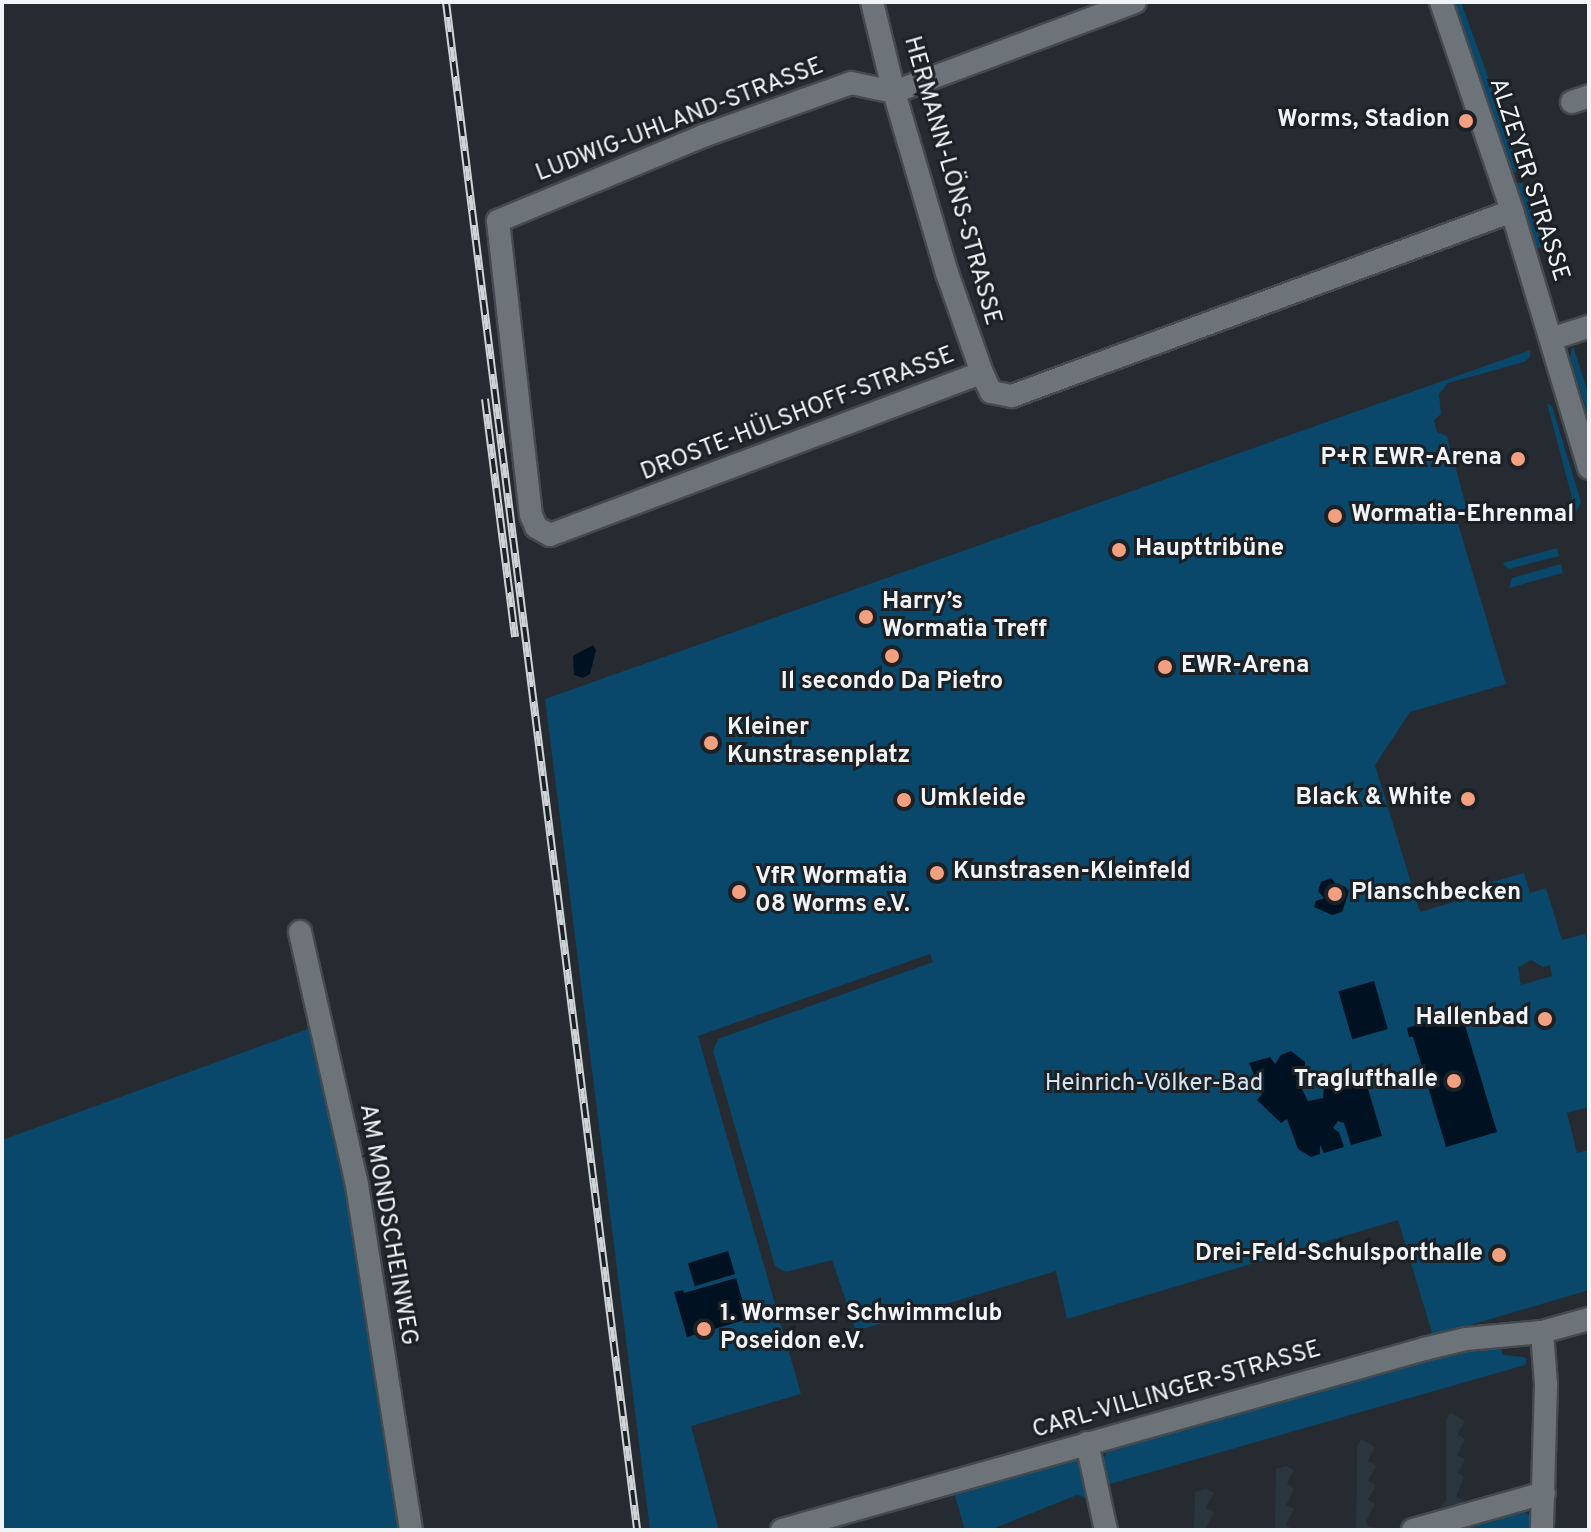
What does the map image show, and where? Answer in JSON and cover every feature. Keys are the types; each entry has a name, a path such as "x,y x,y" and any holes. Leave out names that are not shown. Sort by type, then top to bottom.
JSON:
{"street":[{"name":"HERMANN-LÖNS-STRASSE","path":"872,2 894,92 947,273 982,373"},
{"path":"894,92 1135,2"},
{"name":"ALZEYER STRASSE","path":"1441,2 1512,211 1589,468"},
{"name":"LUDWIG-UHLAND-STRASSE","path":"514,345 498,221 703,136 851,83 894,92"},
{"name":"DROSTE-HÜLSHOFF-STRASSE","path":"514,345 531,515 536,527 550,535 982,373 991,392 1012,396 1512,211"},
{"path":"1551,339 1589,327"},
{"name":"AM MONDSCHEINWEG","path":"300,932 357,1185 411,1530"},
{"name":"CARL-VILLINGER-STRASSE","path":"782,1530 1424,1349 1466,1339 1542,1332 1589,1319"},
{"path":"1542,1332 1546,1384 1542,1530"},
{"path":"1087,1443 1106,1530"},
{"path":"1413,1530 1544,1493"}],"shaded area":[{"path":"593,645 596,650 590,674 583,678 574,675 573,656"},
{"name":"Planschbecken","path":"1331,878 1339,888 1344,886 1349,891 1342,912 1332,915 1314,907 1316,901 1324,898 1318,891 1321,882"},
{"path":"1374,981 1388,1029 1352,1039 1338,991"},
{"name":"Traglufthalle","path":"1461,1012 1497,1132 1446,1147 1413,1037 1409,1037 1407,1028"},
{"path":"1291,1051 1305,1062 1305,1072 1297,1079 1308,1101 1323,1098 1324,1087 1364,1075 1382,1136 1351,1145 1344,1123 1338,1121 1333,1128 1339,1132 1344,1147 1324,1153 1320,1145 1320,1154 1311,1157 1298,1149 1287,1119 1281,1123 1257,1100 1262,1094 1249,1063 1270,1057 1275,1064 1281,1055"},
{"path":"728,1251 735,1274 695,1286 688,1263"},
{"path":"736,1278 748,1319 687,1337 674,1292 683,1290 684,1293"},
{"path":"1450,1412 1465,1421 1457,1434 1465,1439 1457,1455 1465,1459 1458,1473 1464,1477 1456,1497 1466,1501 1440,1508 1446,1501 1446,1419"},
{"path":"1361,1439 1375,1447 1368,1461 1376,1466 1368,1481 1376,1486 1368,1500 1375,1504 1366,1521 1369,1527 1376,1527 1367,1530 1356,1530 1357,1446"},
{"path":"1286,1466 1294,1470 1287,1484 1294,1489 1286,1505 1294,1509 1286,1525 1292,1529 1275,1530 1276,1469"},
{"path":"1206,1489 1214,1493 1206,1508 1214,1512 1206,1528 1209,1530 1194,1530 1195,1492"}],"green space":[{"path":"1453,2 1461,2 1486,71 1519,171 1511,174"},
{"path":"1522,182 1543,247 1535,249 1514,184"},
{"path":"1573,346 1589,396 1589,419 1570,357"},
{"name":"Heinrich-Völker-Bad","path":"1530,350 1530,357 1524,362 1448,383 1439,394 1441,414 1434,420 1437,432 1447,436 1466,506 1466,512 1456,517 1506,684 1410,712 1375,765 1420,912 1487,892 1485,884 1524,873 1530,893 1546,888 1562,940 1585,934 1589,948 1589,1107 1567,1113 1577,1153 1589,1150 1589,1290 1433,1336 1398,1220 1067,1319 1056,1271 856,1331 832,1260 786,1272 775,1266 713,1051 718,1039 933,962 930,954 698,1036 801,1394 691,1426 719,1530 650,1530 545,699","holes":["1531,960 1543,967 1550,965 1552,976 1521,985 1518,968"]},
{"path":"1547,403 1552,406 1581,502 1576,513"},
{"path":"1557,548 1559,556 1509,569 1502,563"},
{"path":"1561,564 1563,573 1509,588 1512,578"},
{"path":"316,1026 341,1132 406,1530 2,1530 2,1140"},
{"path":"1482,1345 1501,1348 1503,1355 1523,1357 1527,1359 1525,1365 1106,1485 1101,1462 1111,1446 1215,1413"},
{"path":"1079,1458 1089,1499 1077,1495 990,1530 965,1530 953,1489"},
{"path":"1524,1512 1531,1516 1529,1530 1461,1530"}],"railway":[{"path":"446,2 637,1530"},
{"path":"485,399 515,637"}],"place":[{"name":"Worms, Stadion","path":"1466,121"},
{"name":"P+R EWR-Arena","path":"1518,459"},
{"name":"Wormatia-Ehrenmal","path":"1335,516"},
{"name":"Haupttribüne","path":"1119,550"},
{"name":"Harry’s Wormatia Treff","path":"866,617"},
{"name":"Il secondo Da Pietro","path":"892,656"},
{"name":"EWR-Arena","path":"1165,667"},
{"name":"Kleiner Kunstrasenplatz","path":"711,743"},
{"name":"Black & White","path":"1468,799"},
{"name":"Umkleide","path":"904,800"},
{"name":"Kunstrasen-Kleinfeld","path":"937,873"},
{"name":"VfR Wormatia 08 Worms e.V.","path":"739,892"},
{"name":"Planschbecken","path":"1335,894"},
{"name":"Hallenbad","path":"1545,1019"},
{"name":"Traglufthalle","path":"1454,1081"},
{"name":"Drei-Feld-Schulsporthalle","path":"1499,1255"},
{"name":"1. Wormser Schwimmclub Poseidon e.V.","path":"704,1329"}]}
